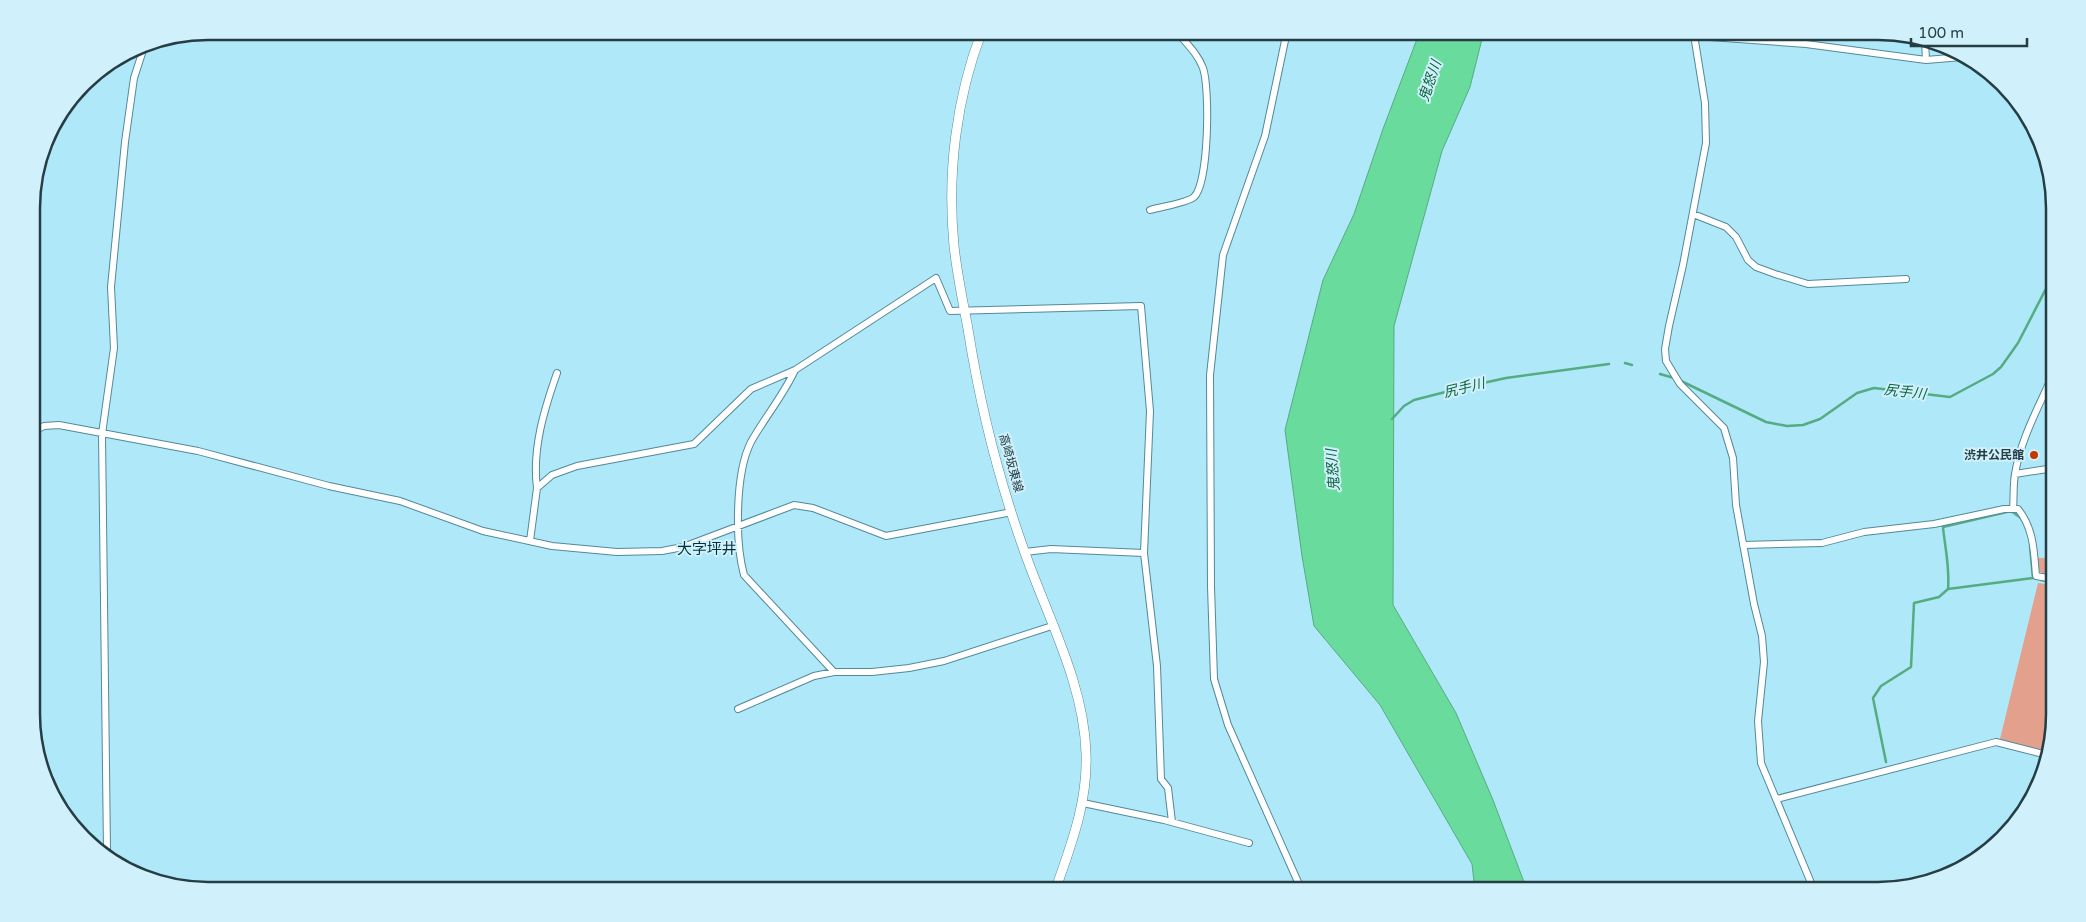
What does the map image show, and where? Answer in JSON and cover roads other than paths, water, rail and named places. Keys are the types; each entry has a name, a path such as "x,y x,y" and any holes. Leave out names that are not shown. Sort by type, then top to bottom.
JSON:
{"main road":[{"name":"高崎坂東線","path":"979,40 960,110 952,182 954,248 983,409 1012,512 1077,694 1083,719 1086,754 1083,803 1058,882"}],"street":[{"path":"1150,210 1191,198 1201,185 1208,121 1207,80 1200,61 1183,40"},
{"path":"1285,40 1265,136 1223,255 1210,375 1211,586 1214,679 1228,725 1298,882"},
{"path":"1696,40 1707,126 1693,214 1666,343 1666,362 1680,384 1724,428 1733,458 1736,505 1762,636 1764,662 1758,721 1761,764 1811,882"},
{"path":"1762,40 1926,60 1953,58"},
{"path":"1925,47 1926,60"},
{"path":"107,848 102,434 114,348 111,287 125,142 134,78 142,54"},
{"path":"1693,214 1726,227 1736,237 1748,260 1756,268 1808,284 1906,278"},
{"path":"537,488 552,475 577,466 694,444 751,389 795,370 936,278 950,311 1141,306 1150,411 1144,553 1158,684 1161,779 1168,788 1172,822"},
{"path":"795,370 786,390 750,444 739,500 740,557 744,575 834,672"},
{"path":"530,540 537,488 535,471 537,444 548,398 557,373"},
{"path":"2013,509 2015,474 2026,433 2046,389"},
{"path":"40,429 52,424 198,451 282,475 400,501 482,531 552,546 617,552 662,551 702,541 794,505 813,508 886,536 1012,512"},
{"path":"2015,474 2046,469"},
{"path":"1743,545 1822,543 1864,532 1934,524 2018,509 2027,520 2032,536 2036,576 2046,578"},
{"path":"1025,552 1051,549 1144,553"},
{"path":"738,708 793,684 834,672 872,672 935,663 1052,626"},
{"path":"1777,799 1996,742 2041,753"},
{"path":"1083,803 1172,822 1249,842"}],"water":[{"name":"鬼怒川","path":"1417,40 1482,40 1470,87 1442,151 1394,326 1393,605 1456,713 1493,800 1524,882 1474,882 1472,864 1380,705 1314,626 1302,556 1285,430 1323,280 1354,214"}],"waterway":[{"name":"尻手川","path":"1679,380 1766,422 1787,426 1803,425 1820,419 1857,393 1874,388 1950,397 1993,374 2001,367 2018,343 2046,289"},
{"name":"尻手川","path":"1625,363 1632,365"},
{"name":"尻手川","path":"1392,419 1404,406 1414,400 1465,387 1506,378 1609,364"},
{"name":"尻手川","path":"1660,374 1674,378"},
{"path":"1886,762 1873,698 1881,686 1911,667 1914,603 1939,597 1948,589 1948,566 1943,527 2011,511 2021,518"},
{"path":"2030,546 2033,578"},
{"path":"1948,589 2033,578"},
{"path":"2041,580 2046,581"}],"place":[{"name":"渋井公民館","path":"2034,455"}],"district":[{"name":"大字坪井","path":"707,549"}]}
